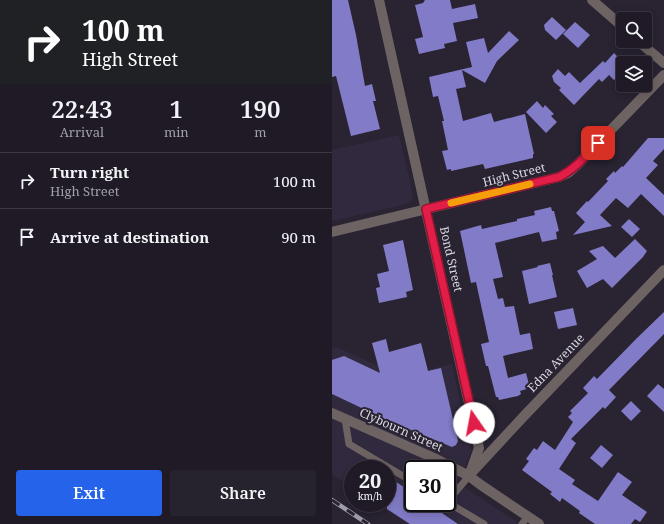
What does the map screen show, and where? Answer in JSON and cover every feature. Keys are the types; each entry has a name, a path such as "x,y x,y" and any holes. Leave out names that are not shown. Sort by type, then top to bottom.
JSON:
{"street":[{"name":"Bond Street","path":"380,0 479,448 469,476"},
{"path":"592,0 616,21"},
{"path":"646,48 664,64"},
{"name":"High Street","path":"332,232 559,177 568,173 664,75"},
{"name":"Edna Avenue","path":"469,476 524,416 664,270"},
{"name":"Clybourn Street","path":"332,413 434,458 469,476 525,520 539,524"}],"lane":[{"path":"345,419 349,444 404,477"},
{"path":"456,491 469,476"},
{"path":"456,507 484,524"}],"shaded area":[{"path":"399,135 413,194 412,200 403,205 332,221 332,150"},
{"path":"337,347 400,376 452,364 471,451 458,483 520,524 407,524 389,512 396,512 396,460 344,460 344,482 332,474 332,349"}],"building":[{"path":"332,0 348,0 365,86 372,84 376,101 373,101 380,129 351,136 336,76 332,77"},
{"path":"425,0 450,0 452,9 475,4 478,18 453,23 457,41 444,44 445,48 419,54 415,39 423,37 415,5 423,3"},
{"path":"552,17 566,30 556,40 545,30 544,25"},
{"path":"575,22 590,35 578,48 563,34"},
{"path":"509,31 519,40 497,61 485,83 462,70 466,87 456,89 463,121 491,113 494,122 525,114 534,154 533,158 485,169 483,164 451,171 451,169 447,170 442,151 448,150 442,121 444,121 438,96 433,97 429,77 472,67 466,42 484,38 488,53"},
{"path":"614,53 617,56 616,78 614,80 609,75 602,82 599,79 574,105 559,90 561,88 554,82 552,76 558,69 565,76 569,72 580,83 603,61 605,63"},
{"path":"537,101 543,108 545,105 554,114 551,116 557,122 546,133 526,112"},
{"path":"648,138 664,138 664,149 653,161 658,165 646,178 664,195 664,216 641,194 628,208 616,198 600,215 612,226 573,235 585,222 576,213 608,181 606,179 614,171 615,173 622,166 623,167"},
{"path":"551,207 552,211 554,211 559,231 556,232 557,239 542,242 539,232 495,243 503,277 493,279 498,299 503,298 505,307 514,306 520,335 530,333 533,349 503,356 508,378 526,373 530,388 520,391 521,394 518,396 499,400 498,397 496,397 488,366 486,366 481,344 489,342 476,282 471,283 460,231 481,225 482,229 517,221 517,219 535,215 534,211"},
{"path":"629,219 640,229 632,237 621,227"},
{"path":"635,239 647,251 643,257 612,288 603,279 587,288 577,271 597,259 589,251 603,246 615,258"},
{"path":"403,240 413,290 406,292 407,297 379,303 376,288 380,287 377,274 389,271 383,245"},
{"path":"550,263 557,297 529,304 522,271"},
{"path":"573,308 577,325 558,329 554,312"},
{"path":"664,312 664,334 609,390 616,397 605,409 603,407 571,439 576,443 559,469 575,480 572,484 598,501 618,472 632,482 622,495 647,512 640,522 635,519 631,524 595,524 579,513 580,511 562,498 560,502 550,494 552,492 522,470 529,461 526,459 534,448 537,450 543,441 555,450 573,422 568,417 572,413 570,411 588,393 583,388 594,376 597,379"},
{"path":"386,339 389,352 421,343 428,371 441,368 458,441 456,445 452,447 387,420 332,394 332,360 344,356 380,373 372,343"},
{"path":"658,384 664,389 664,412 647,396"},
{"path":"631,401 641,411 631,421 621,411"},
{"path":"601,445 613,455 602,468 590,458"},
{"path":"396,482 404,487 404,512 440,512 458,524 410,524 392,512 396,512"}],"railway":[{"path":"332,500 368,524"}],"slow traffic":[{"path":"451,203 530,184"}],"route":[{"path":"474,423 426,209 559,177 568,173 598,143"}]}
